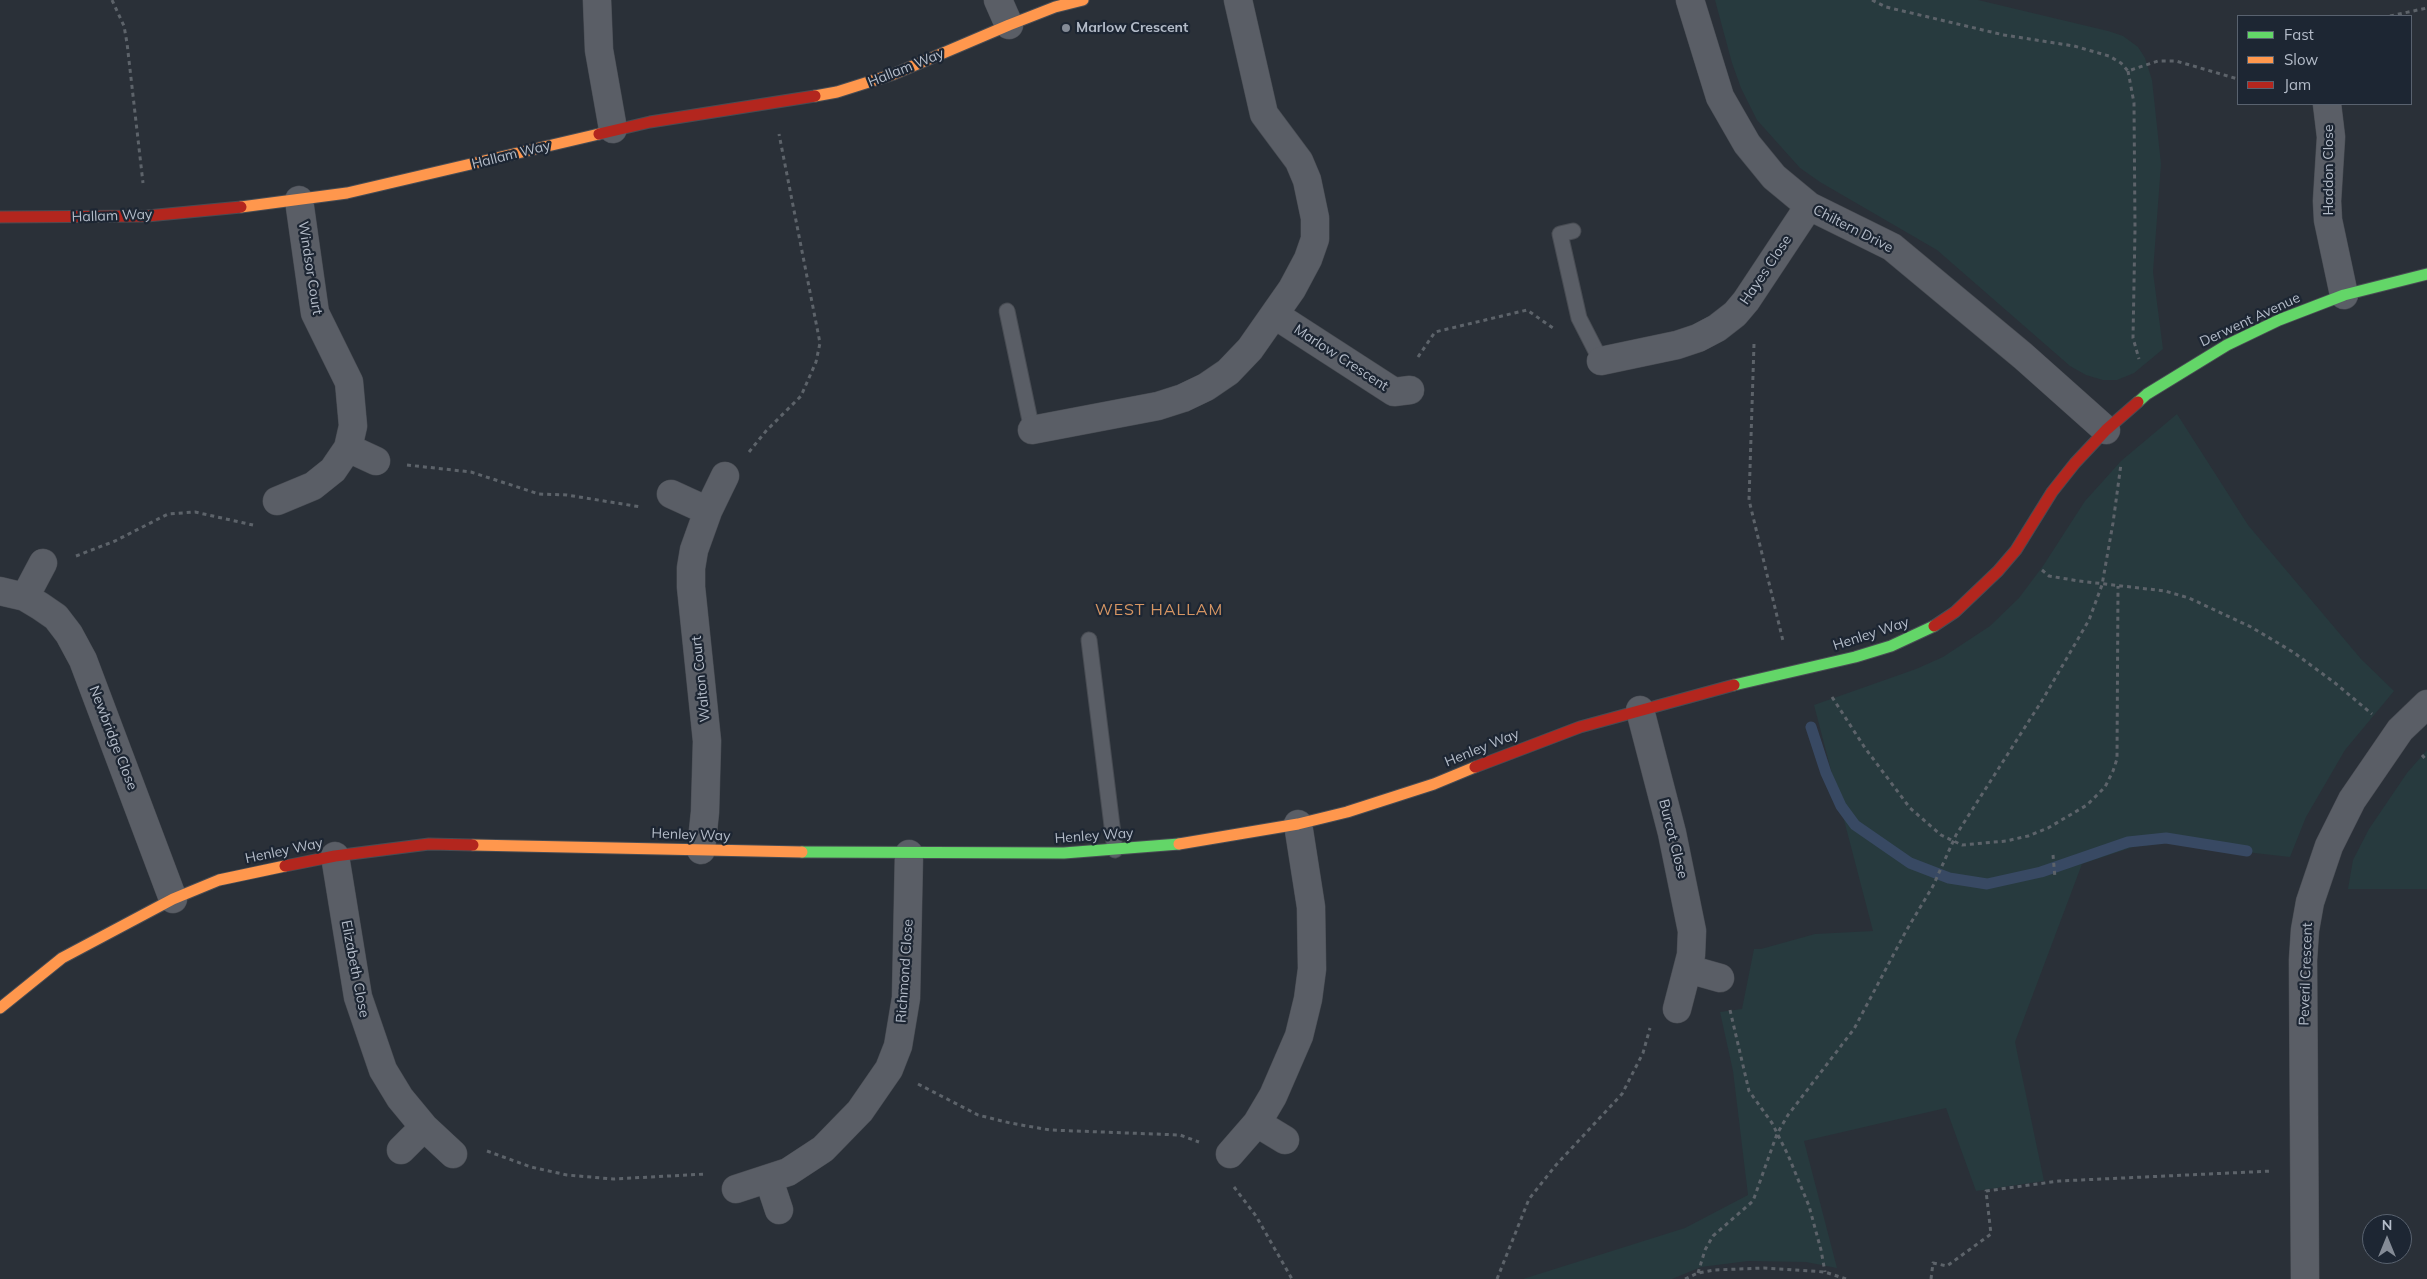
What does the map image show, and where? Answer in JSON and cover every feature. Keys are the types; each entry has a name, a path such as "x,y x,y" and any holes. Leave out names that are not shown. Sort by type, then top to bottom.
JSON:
{"street":[{"path":"597,0 599,50 613,129"},
{"path":"998,0 1009,25"},
{"name":"Hallam Way","path":"0,217 95,218 147,216 299,200 393,183 613,129 695,113 837,92 864,85 1055,7 1083,0"},
{"path":"1032,430 1158,406 1183,398 1206,387 1228,372 1250,349 1275,314 1308,259 1315,239 1314,209 1308,180 1299,161 1264,114 1238,0"},
{"name":"Chiltern Drive","path":"1690,0 1720,97 1736,128 1774,177 1809,206 1892,247 2015,350 2106,430"},
{"name":"Haddon Close","path":"2327,105 2331,137 2327,202 2334,254 2344,295"},
{"name":"Windsor Court","path":"277,501 296,495 324,478 341,461 348,448 353,426 349,382 314,313 299,200"},
{"name":"Hayes Close","path":"1601,361 1677,345 1698,338 1735,314 1746,301 1809,206"},
{"name":"Derwent Avenue","path":"2106,430 2159,386 2227,345 2279,320 2344,295 2427,274"},
{"name":"Marlow Crescent","path":"1275,314 1402,391"},
{"name":"Henley Way","path":"0,1008 62,958 173,899 219,880 335,856 429,844 1028,855 1190,843 1298,824 1390,799 1434,784 1534,743 1640,710 1710,691 1814,668 1891,646 1928,630 1949,616 1976,593 2016,550 2052,492 2075,463 2106,430"},
{"path":"348,448 376,462"},
{"name":"Walton Court","path":"701,850 705,812 707,741 691,587 691,568 694,550 708,511 725,476"},
{"path":"671,494 708,511"},
{"name":"Newbridge Close","path":"43,563 12,594 56,617 83,660 173,899"},
{"name":"Peveril Crescent","path":"2305,1279 2303,960 2305,930 2310,902 2329,846 2348,808 2395,737 2427,704"},
{"name":"Burcot Close","path":"1640,710 1687,899 1692,931 1688,969 1677,1009"},
{"path":"1218,1150 1257,1123 1287,1065 1299,1036 1308,999 1312,969 1311,907 1298,824"},
{"name":"Richmond Close","path":"736,1189 770,1180 804,1162 842,1131 875,1090 888,1069 898,1046 906,998 909,854"},
{"name":"Elizabeth Close","path":"335,856 358,997 369,1035 383,1070 400,1098 424,1127 453,1154"},
{"path":"1688,969 1720,978"},
{"path":"1257,1123 1285,1140"},
{"path":"401,1150 424,1127"},
{"path":"770,1180 778,1210"}],"lane":[{"path":"1573,231 1560,234 1578,318 1601,361"},
{"path":"1007,311 1032,430"},
{"path":"1090,640 1115,850"}],"path":[{"path":"112,0 118,11 127,43 131,94 147,216"},
{"path":"1872,0 1886,7 2004,35 2074,46 2108,56 2121,63 2128,71 2134,103 2136,229 2133,338 2141,362 2159,386"},
{"path":"2395,15 2427,8"},
{"path":"2128,71 2158,62 2176,62 2237,79"},
{"path":"725,476 738,455 746,459 752,447 800,396 816,362 820,343 772,102"},
{"path":"1402,391 1435,332 1527,310 1555,329"},
{"path":"1754,343 1749,500 1778,615 1789,673"},
{"path":"1698,1273 1705,1250 1713,1236 1752,1201 1777,1134 1802,1096 1854,1029 1933,886 1952,842 2074,649 2089,620 2102,585 2113,523 2127,411"},
{"path":"376,462 395,470 399,462 418,467 461,470 528,491 567,495 629,506 643,507 654,485 671,494"},
{"path":"43,563 50,550 70,560 84,552 116,541 157,518 174,513 196,512 234,522 264,525 261,504 277,501"},
{"path":"2016,550 2049,576 2102,585 2165,592 2189,598 2251,627 2293,652 2335,682 2395,737"},
{"path":"1814,668 1865,748 1910,808 1952,842 1977,845 2006,842 2028,836 2074,814 2087,805 2105,787 2117,759 2118,586"},
{"path":"2053,855 2055,878"},
{"path":"1720,978 1734,1026 1749,1091 1777,1134 1809,1206 1825,1272"},
{"path":"1496,1279 1529,1199 1556,1165 1622,1094 1643,1053 1650,1027 1671,1031 1677,1009"},
{"path":"888,1069 978,1115 1010,1123 1050,1130 1180,1135 1218,1150"},
{"path":"453,1154 469,1168 484,1149 514,1162 567,1175 613,1179 707,1174 712,1194 736,1189"},
{"path":"1931,1279 1933,1264 1947,1266 1991,1234 1986,1191 2058,1181 2305,1170"},
{"path":"1230,1182 1256,1216 1292,1279"},
{"path":"1685,1279 1698,1273 1764,1268 1825,1272 1846,1279"}],"green space":[{"path":"1715,0 1978,0 2108,31 2123,36 2138,47 2145,58 2152,80 2161,164 2153,272 2163,349 2134,373 2117,380 2103,380 2086,375 2070,366 1937,250 1820,182 1800,168 1757,120 1741,88 1732,63"},
{"path":"2177,414 2248,525 2361,659 2394,691 2345,750 2306,817 2290,857 2166,843 2133,847 2082,864 2015,1042 2044,1181 1976,1191 1946,1108 1804,1141 1837,1268 1806,1262 1748,1261 1701,1267 1672,1279 1523,1279 1685,1228 1748,1195 1733,1071 1720,1012 1742,1009 1754,949 1761,949 1815,934 1873,931 1814,705 1916,669 1943,657 1990,626 2019,598 2043,566 2085,501 2121,461"},
{"path":"2427,750 2427,889 2348,889 2353,860 2369,829 2407,773"}],"waterway":[{"path":"1811,727 1826,773 1841,806 1855,825 1910,863 1949,878 1987,884 2041,872 2128,842 2166,838 2247,851"}],"traffic: fast":[{"path":"2138,402 2147,394 2227,345 2279,320 2344,295 2427,274"},
{"path":"1734,685 1855,657 1891,646 1934,626"},
{"path":"802,852 1064,853 1179,844"}],"traffic: slow":[{"path":"815,96 837,92 894,74 1009,25 1055,7 1083,0"},
{"path":"241,207 347,193 599,134"},
{"path":"1179,844 1298,824 1347,812 1434,784 1475,767"},
{"path":"473,845 802,852"},
{"path":"0,1008 62,958 173,899 219,880 285,866"}],"traffic: jam":[{"path":"599,134 650,122 815,96"},
{"path":"0,217 147,216 241,207"},
{"path":"1934,626 1955,612 1998,571 2016,550 2052,492 2075,463 2106,430 2138,402"},
{"path":"1475,767 1580,727 1734,685"},
{"path":"285,866 335,856 429,844 473,845"}],"place":[{"name":"Marlow Crescent","path":"1066,28"}],"district":[{"name":"WEST HALLAM","path":"1159,610"}]}
